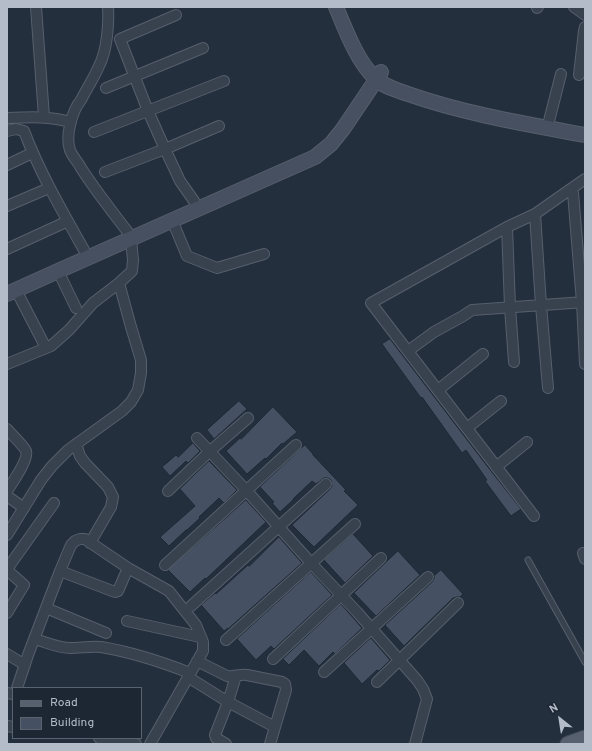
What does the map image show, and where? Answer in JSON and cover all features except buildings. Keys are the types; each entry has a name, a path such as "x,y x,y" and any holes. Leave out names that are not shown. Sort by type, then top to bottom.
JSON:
{"main road":[{"path":"568,744 585,738"}],"street":[{"path":"36,7 44,117"},
{"path":"7,364 51,346 69,330 93,303 132,271 133,260 129,235 92,184 70,149 68,136 71,122 78,104 82,100 100,65 107,40 109,15 108,7"},
{"path":"336,7 361,61 375,72 389,87 431,102 468,112 585,136"},
{"path":"344,7 375,72 434,95 469,105 585,128"},
{"path":"574,7 585,15"},
{"path":"176,15 120,39 148,111 165,149 180,181 194,201"},
{"path":"579,75 585,27"},
{"path":"106,88 203,48"},
{"path":"10,290 58,271 194,201 310,150 324,140 375,72"},
{"path":"10,290 84,250 172,220 315,157 331,144 343,129 375,72"},
{"path":"549,121 560,74"},
{"path":"94,132 224,81"},
{"path":"7,118 44,117 57,118 71,122"},
{"path":"105,172 219,126"},
{"path":"7,131 16,129 24,131 32,153 49,188 84,250"},
{"path":"7,166 32,153"},
{"path":"534,516 371,303 507,226 535,214 585,179"},
{"path":"7,206 49,188"},
{"path":"571,190 573,193 583,302 585,364"},
{"path":"535,214 548,388"},
{"path":"172,220 187,256 217,268 264,254"},
{"path":"7,249 68,221"},
{"path":"507,226 514,362"},
{"path":"58,271 76,308"},
{"path":"7,535 41,480 52,466 68,450 122,411 131,402 138,390 141,373 141,360 119,283"},
{"path":"10,290 46,348"},
{"path":"408,351 434,332 472,310 583,302"},
{"path":"438,390 483,354"},
{"path":"467,428 500,401"},
{"path":"168,490 248,418"},
{"path":"7,429 26,451 27,457 7,491"},
{"path":"197,438 246,490 417,680 427,699 415,744"},
{"path":"496,467 527,442"},
{"path":"76,444 80,456 108,487 113,497 111,507 90,543"},
{"path":"164,565 296,445"},
{"path":"191,606 326,484"},
{"path":"7,496 24,508"},
{"path":"7,613 24,585 7,569 54,503"},
{"path":"226,640 355,524"},
{"path":"17,687 34,638 71,545 75,541 85,539 128,568 169,591 196,625 202,642 202,651 197,661 150,744"},
{"path":"585,553 583,553 585,559"},
{"path":"273,659 381,558"},
{"path":"60,571 115,592 121,587 128,568"},
{"path":"324,672 428,577"},
{"path":"377,682 458,603"},
{"path":"46,608 106,633"},
{"path":"127,621 200,637"},
{"path":"34,638 61,647 107,648 164,663 189,675 228,702 275,728"},
{"path":"7,654 25,665"},
{"path":"197,661 227,676 231,677 242,674 282,682 285,684 286,690 270,744"},
{"path":"226,744 216,738 215,735 236,676"},
{"path":"105,739 136,744"}],"lane":[{"path":"528,560 585,662"}]}
